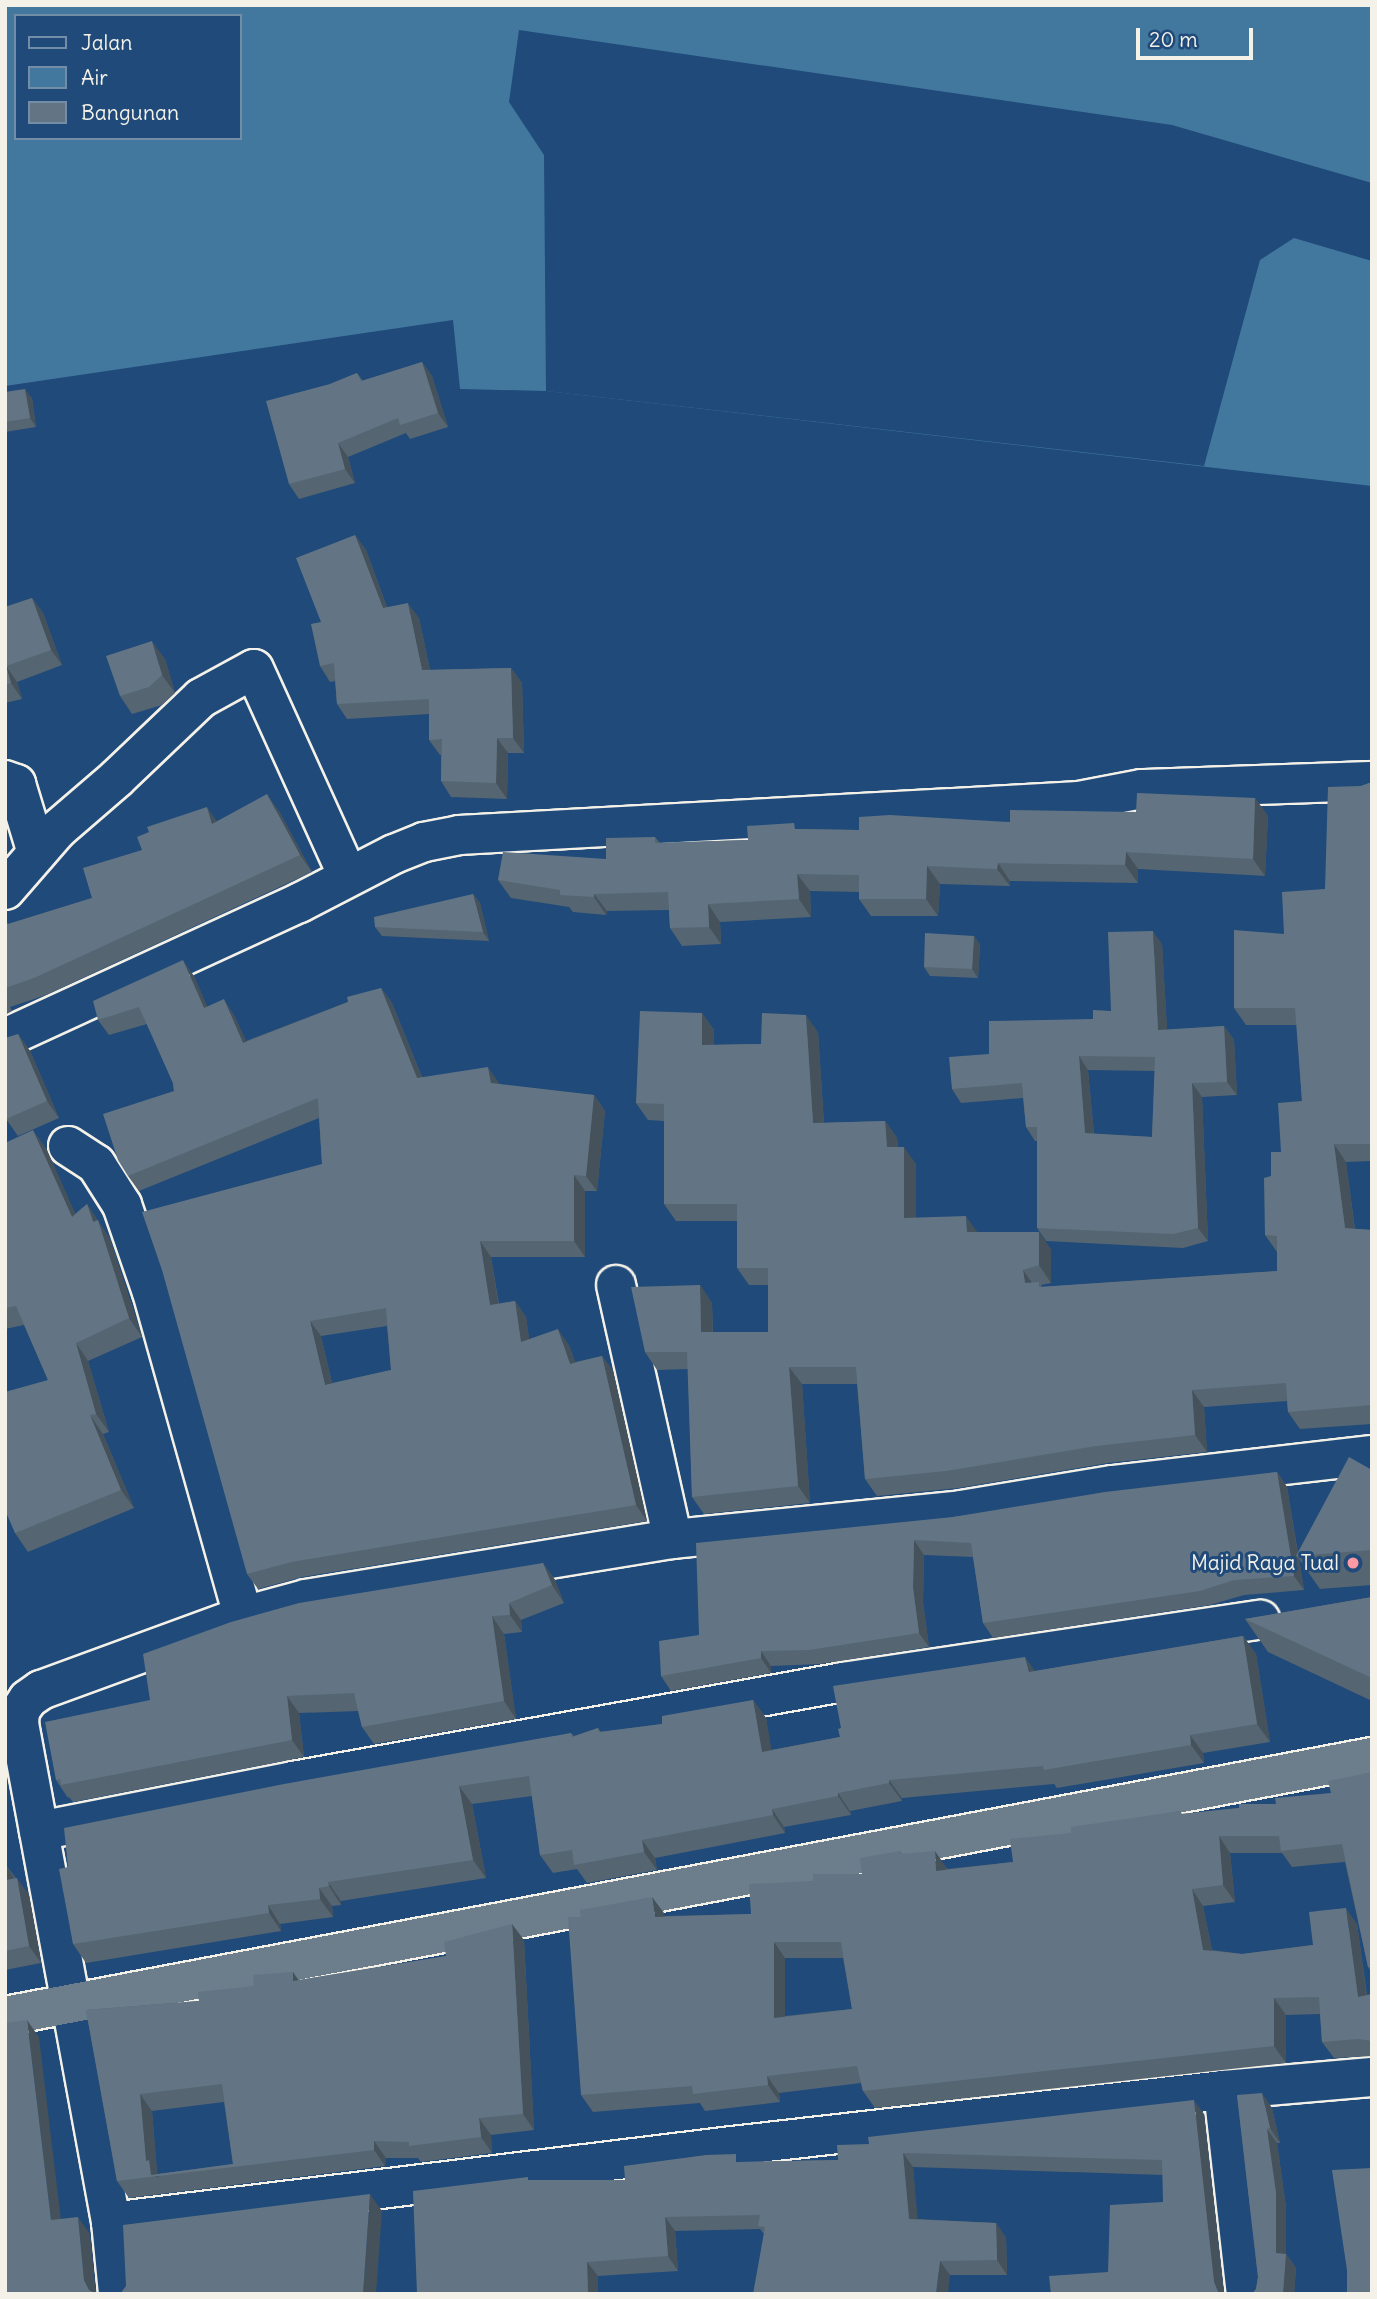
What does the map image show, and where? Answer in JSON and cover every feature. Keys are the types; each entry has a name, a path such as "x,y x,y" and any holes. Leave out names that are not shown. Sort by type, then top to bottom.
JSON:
{"highway":[{"path":"5,2016 1372,1757"}],"street":[{"path":"5,890 58,829 117,778 201,698 254,669 348,876"},
{"path":"5,780 16,783 37,853"},
{"path":"5,1038 424,842 459,835 1079,801 1142,789 1372,781"},
{"path":"68,1146 96,1164 122,1205 152,1292 243,1616"},
{"path":"616,1285 673,1539"},
{"path":"118,2294 111,2222 19,1724 20,1711 28,1699 41,1690 243,1616 306,1600 673,1539 961,1510 1112,1485 1372,1455"},
{"path":"39,1831 293,1780 843,1682 1260,1620"},
{"path":"111,2222 1223,2090 1372,2077"},
{"path":"1223,2090 1245,2294"}],"water":[{"path":"5,5 1372,5 1372,486 546,391 460,389 453,320 5,386"}],"pier":[{"path":"519,30 1172,125 1372,183 1372,261 1294,238 1260,260 1204,466 546,391 544,155 509,102"}],"building":[{"path":"422,362 438,413 400,425 398,418 338,443 345,469 289,484 266,401 330,384 357,373 361,381"},
{"path":"25,389 30,418 5,422 5,392"},
{"path":"355,535 383,608 408,603 422,670 511,668 513,738 497,738 496,783 441,781 442,739 429,740 429,699 337,704 334,663 320,666 311,624 321,622 296,558"},
{"path":"32,598 51,650 6,666 11,683 5,685 5,607"},
{"path":"152,641 162,675 149,687 120,696 106,656"},
{"path":"1372,782 1372,1144 1334,1144 1345,1228 1372,1230 1372,1405 1288,1412 1286,1383 1192,1390 1195,1435 1096,1446 946,1471 865,1479 856,1367 789,1367 798,1486 692,1497 687,1352 645,1352 631,1287 700,1285 701,1332 768,1332 768,1268 737,1268 737,1204 664,1204 664,1104 636,1103 640,1011 702,1013 702,1045 761,1044 762,1013 806,1015 813,1123 885,1121 887,1147 904,1147 904,1218 966,1216 967,1232 1039,1232 1039,1265 1023,1270 1025,1283 1039,1282 1039,1287 1277,1271 1277,1236 1265,1235 1264,1178 1271,1176 1271,1152 1281,1152 1278,1103 1302,1101 1295,1008 1234,1008 1234,930 1284,934 1282,892 1325,889 1328,787 1361,786"},
{"path":"1137,793 1255,798 1253,859 1126,852 1125,865 998,863 997,869 927,866 926,899 859,899 859,875 797,874 799,899 708,904 709,927 670,928 668,892 594,894 594,897 560,895 560,890 498,880 503,852 606,859 606,838 655,837 655,843 748,840 747,826 794,823 795,829 859,830 859,817 890,815 1010,822 1010,810 1136,812"},
{"path":"267,794 300,855 34,978 5,988 5,925 92,898 83,868 142,850 137,837 149,832 147,827 207,807 212,824"},
{"path":"473,894 483,932 375,927 374,917"},
{"path":"1153,931 1158,1030 1224,1026 1227,1082 1192,1083 1198,1228 1173,1234 1037,1228 1037,1127 1026,1127 1022,1083 952,1089 949,1057 989,1054 989,1021 1093,1019 1093,1010 1111,1011 1108,932","holes":["1079,1056 1155,1057 1152,1137 1085,1133"]},
{"path":"925,933 974,936 972,969 924,967"},
{"path":"183,960 204,1008 224,999 243,1043 348,1002 347,997 381,988 417,1078 488,1067 491,1083 594,1095 586,1176 574,1175 574,1241 480,1241 490,1305 515,1301 521,1342 558,1329 570,1364 602,1356 636,1505 291,1562 247,1574 162,1270 142,1212 322,1164 318,1098 128,1176 118,1160 103,1114 174,1091 173,1083 139,1007 98,1020 93,1001","holes":["386,1308 391,1370 325,1385 310,1321"]},
{"path":"18,1034 47,1101 6,1119 5,1038"},
{"path":"33,1130 72,1217 87,1204 93,1222 98,1220 129,1318 76,1343 96,1414 90,1415 121,1490 15,1533 5,1510 5,1392 48,1380 16,1306 5,1308 5,1143"},
{"path":"1349,1457 1372,1470 1372,1550 1296,1556"},
{"path":"1277,1472 1294,1576 1234,1580 1200,1591 983,1623 971,1543 914,1540 913,1588 919,1633 809,1650 761,1651 761,1658 661,1676 659,1641 699,1635 696,1543 953,1517 1105,1492"},
{"path":"543,1563 552,1585 509,1603 510,1615 492,1616 504,1701 362,1727 354,1693 287,1696 292,1740 61,1785 60,1779 56,1780 45,1722 150,1700 143,1654 231,1622 299,1603"},
{"path":"1372,1597 1372,1678 1245,1619"},
{"path":"1243,1636 1257,1724 1190,1735 1191,1745 1044,1770 1043,1766 889,1780 889,1783 838,1793 838,1796 772,1809 773,1815 642,1840 644,1852 574,1865 572,1850 540,1855 529,1776 459,1786 473,1860 328,1882 329,1886 319,1888 320,1899 268,1905 269,1913 73,1944 59,1869 68,1867 64,1828 284,1784 571,1733 572,1737 598,1728 599,1732 662,1724 662,1716 753,1700 762,1752 840,1737 838,1729 841,1728 833,1686 1025,1657 1029,1672"},
{"path":"1372,1772 1372,1967 1368,1967 1342,1844 1281,1851 1279,1836 1219,1836 1223,1885 1192,1889 1203,1950 1242,1954 1313,1945 1309,1912 1346,1908 1358,1997 1372,1994 1372,2041 1358,2039 1322,2042 1319,1997 1274,1998 1274,2046 863,2091 857,2066 767,2076 768,2085 693,2094 692,2086 581,2095 568,1917 581,1917 580,1910 652,1897 655,1917 751,1914 749,1884 813,1881 813,1874 862,1874 860,1858 900,1851 901,1854 935,1851 936,1871 1013,1862 1010,1839 1071,1833 1071,1827 1180,1811 1181,1814 1239,1808 1239,1804 1276,1804 1275,1798 1331,1793 1328,1781","holes":["774,1942 841,1942 852,2009 774,2018"]},
{"path":"5,1875 6,1880 17,1878 29,1946 5,1951"},
{"path":"512,1924 523,2114 479,2118 481,2137 409,2146 409,2142 374,2141 374,2150 117,2181 86,2010 199,2001 198,1992 254,1986 253,1975 293,1972 293,1981 446,1956 444,1942","holes":["222,2084 233,2164 151,2175 149,2160 146,2161 140,2094"]},
{"path":"27,2020 51,2220 78,2217 84,2280 89,2290 96,2294 5,2294 5,2023"},
{"path":"1262,2093 1270,2128 1267,2129 1276,2192 1276,2253 1286,2254 1283,2294 1252,2294 1256,2289 1258,2277 1237,2095"},
{"path":"1194,2100 1214,2282 1220,2294 1051,2294 1049,2276 1108,2272 1110,2205 1163,2202 1162,2160 903,2153 909,2219 996,2223 997,2260 940,2261 936,2294 753,2294 765,2227 758,2226 760,2215 665,2217 668,2256 587,2262 588,2294 417,2294 413,2191 528,2177 528,2180 625,2180 624,2166 706,2155 736,2154 736,2162 838,2160 837,2145 869,2144 868,2137"},
{"path":"1372,2168 1372,2294 1347,2294 1347,2270 1332,2170"},
{"path":"370,2194 363,2294 120,2294 126,2286 123,2225"}],"place":[{"name":"Majid Raya Tual","path":"1353,1563"}]}
